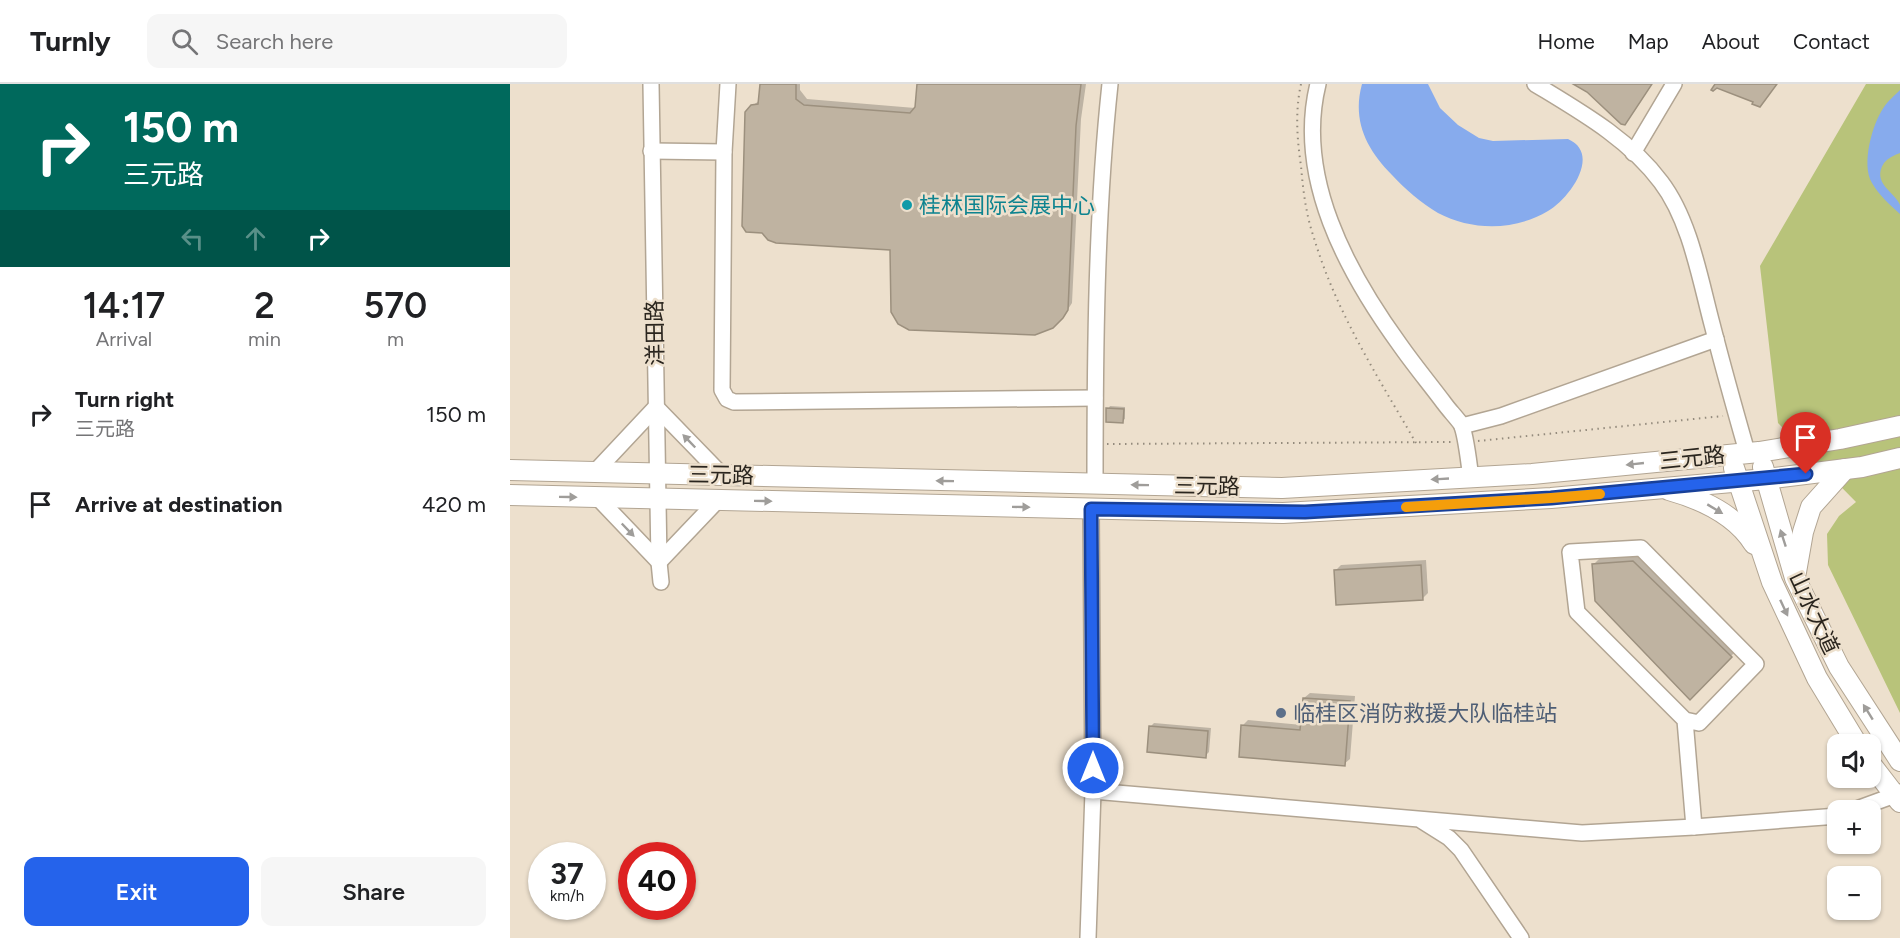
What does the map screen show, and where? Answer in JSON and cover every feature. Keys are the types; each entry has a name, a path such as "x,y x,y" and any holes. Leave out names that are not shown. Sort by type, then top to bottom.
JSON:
{"main road":[{"name":"三元路","path":"510,470 1282,488 1532,474 1746,453 1900,426"},
{"name":"山水大道","path":"1746,453 1766,479 1795,578 1839,667 1900,761"},
{"name":"山水大道","path":"1746,453 1738,480 1772,582 1817,678 1851,734"},
{"name":"三元路","path":"510,495 1283,513 1551,498 1766,479 1845,469 1900,458"},
{"path":"1795,578 1803,532 1811,507 1845,469"},
{"path":"1661,488 1691,496 1713,507 1738,524 1765,560"},
{"path":"1881,776 1898,796"}],"street":[{"name":"洋田路","path":"651,84 661,582"},
{"path":"728,84 724,152 722,390 729,400 1095,398"},
{"path":"1095,484 1095,398 1104,145 1110,84"},
{"path":"1318,84 1313,122 1319,185 1338,242 1362,288 1400,345 1462,426 1471,478"},
{"path":"1535,84 1597,121 1634,153 1661,182 1681,220 1697,264 1746,453"},
{"path":"1634,153 1674,84"},
{"path":"651,151 724,152"},
{"path":"1462,426 1501,416 1716,339"},
{"path":"595,472 657,407 722,475"},
{"path":"597,497 659,562 718,500"},
{"path":"1088,938 1093,791 1091,509"},
{"path":"1685,720 1699,723 1756,664 1641,548 1570,552 1577,612 1685,720 1694,827"},
{"path":"1093,791 1582,833 1827,817"},
{"path":"1881,801 1898,796"},
{"path":"1419,819 1449,838 1461,850 1521,938"}],"path":[{"path":"1095,444 1465,442 1736,414"}],"green space":[{"path":"1866,84 1900,84 1900,713 1828,565 1827,534 1839,516 1856,502 1778,423 1760,266"}],"water":[{"path":"1362,84 1428,84 1440,108 1458,125 1479,138 1493,141 1568,139 1578,146 1582,155 1579,176 1565,197 1535,218 1508,225 1493,226 1479,226 1451,219 1413,196 1375,155 1368,144 1360,122 1359,97"},
{"path":"1900,90 1900,153 1884,163 1880,176 1885,187 1900,205 1900,214 1872,183 1868,156 1872,134 1880,114"}],"building":[{"name":"桂林国际会展中心","path":"760,84 796,84 796,99 804,105 910,113 915,107 917,84 1081,84 1076,126 1068,310 1063,318 1053,328 1035,335 909,330 898,324 891,312 890,250 776,243 768,240 762,233 746,232 742,226 745,112 751,105 758,104"},
{"path":"1573,84 1652,84 1625,125 1621,124 1587,92"},
{"path":"1715,84 1777,84 1760,107 1717,88 1711,90"},
{"path":"1106,408 1124,409 1123,423 1106,422"},
{"path":"1633,561 1732,657 1690,700 1595,601 1592,564"},
{"path":"1421,565 1423,600 1336,605 1334,570"},
{"path":"1303,698 1350,701 1345,766 1239,757 1241,725 1300,730"},
{"path":"1149,726 1208,731 1206,758 1147,752"}],"slow traffic":[{"path":"1406,507 1600,494"}],"place":[{"name":"桂林国际会展中心","path":"907,205"},
{"name":"临桂区消防救援大队临桂站","path":"1281,713"}],"route":[{"path":"1093,768 1091,509 1305,512 1551,498 1806,474"}]}
